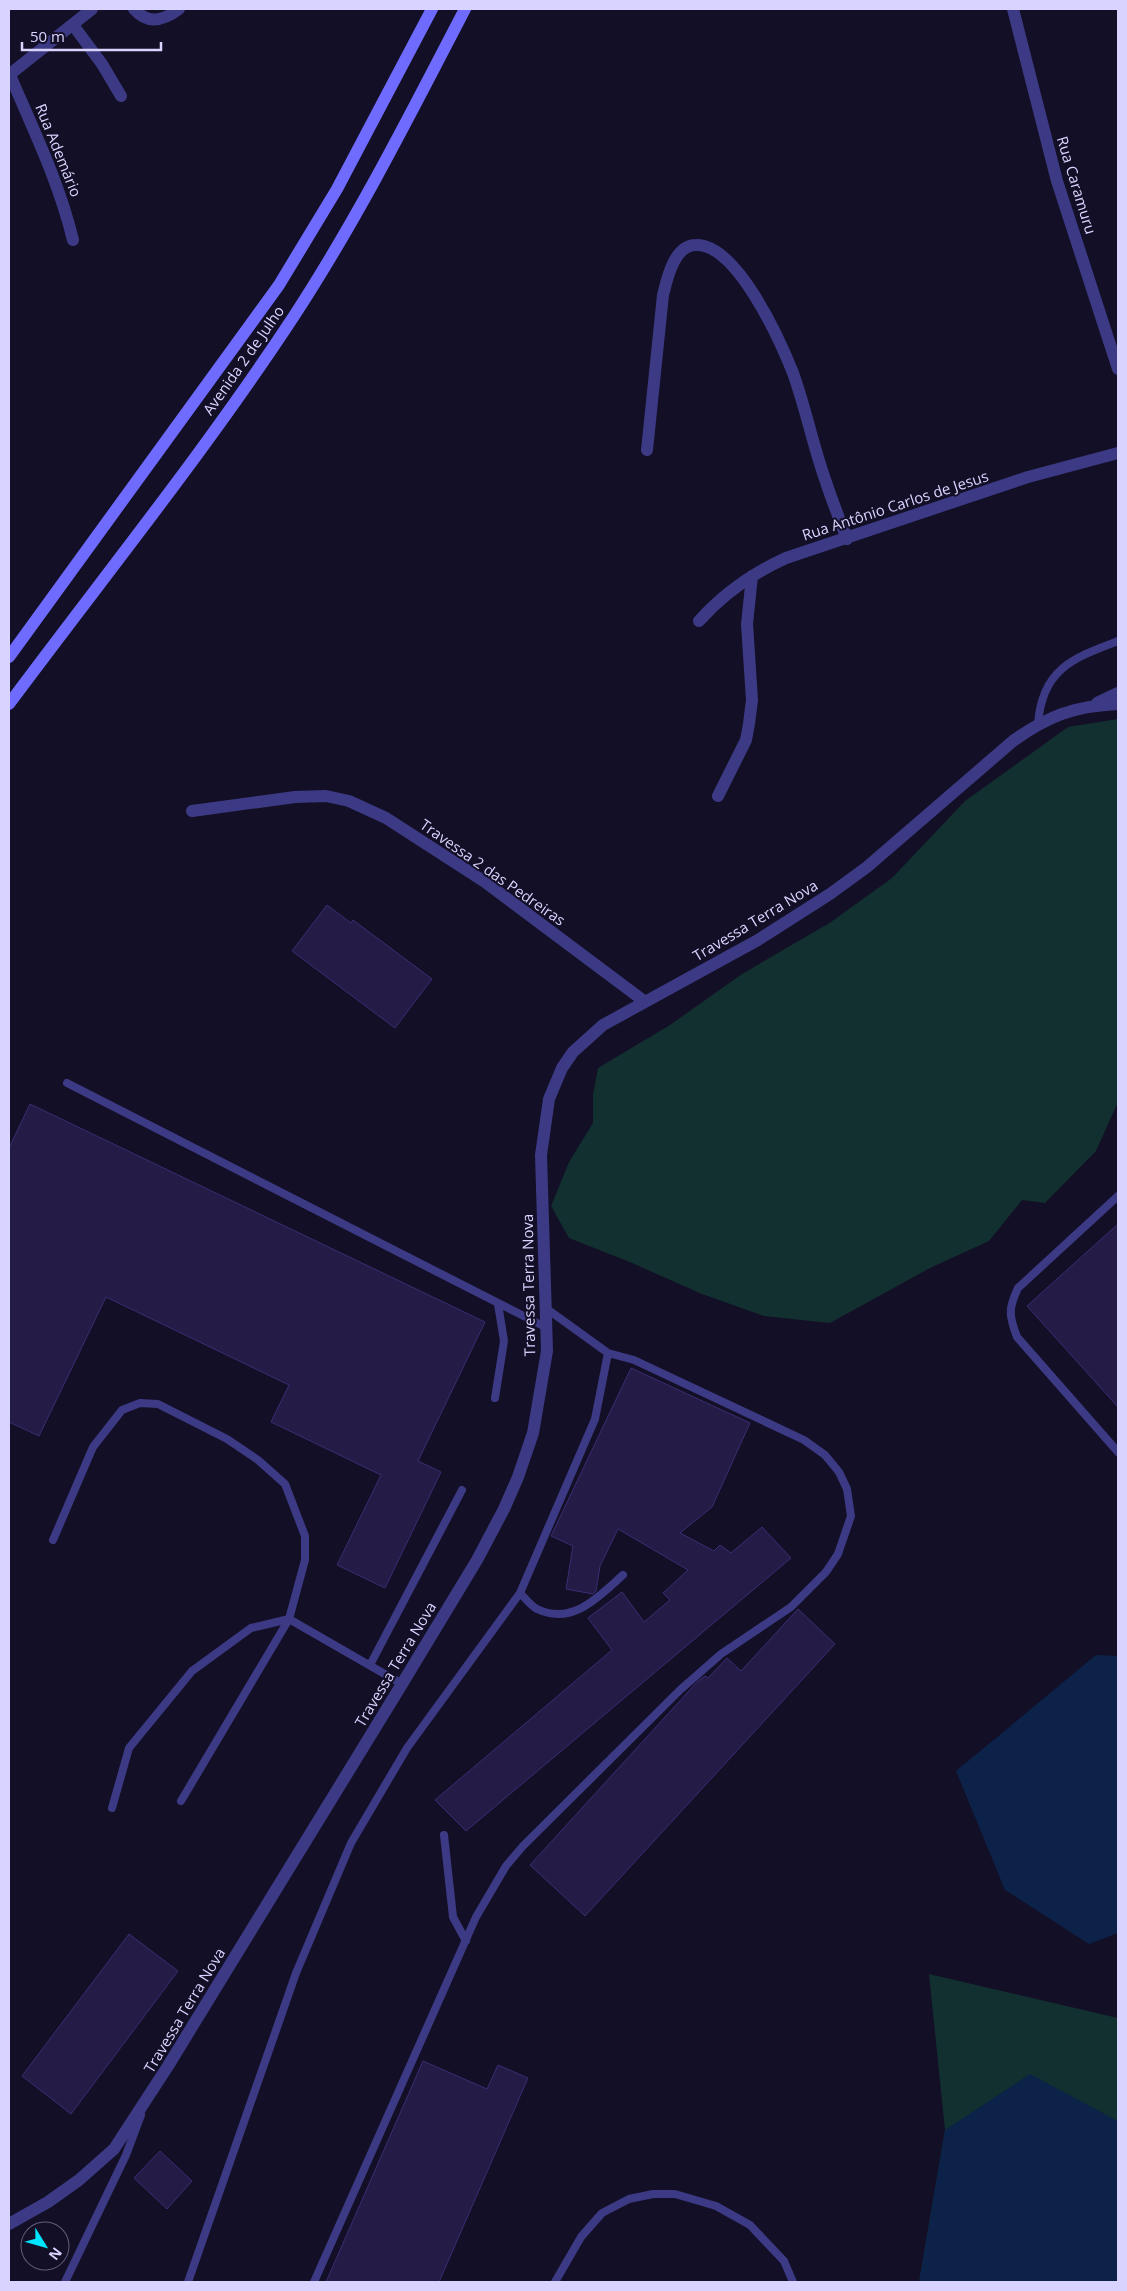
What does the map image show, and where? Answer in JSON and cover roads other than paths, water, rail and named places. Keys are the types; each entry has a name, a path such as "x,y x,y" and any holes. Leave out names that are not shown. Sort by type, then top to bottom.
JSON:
{"main road":[{"name":"Avenida 2 de Julho","path":"9,656 279,285 337,189 432,9"},
{"name":"Avenida 2 de Julho","path":"9,704 246,388 295,314 350,223 406,123 465,9"}],"street":[{"path":"9,75 92,9"},
{"path":"134,9 151,20 168,17 179,9"},
{"name":"Rua Caramuru","path":"1013,9 1057,180 1118,369"},
{"path":"73,25 102,64 121,96"},
{"name":"Rua Ademário","path":"9,75 53,175 64,204 73,240"},
{"path":"647,450 663,295 667,277 681,252 692,245 704,245 725,258 744,281 762,308 792,372 825,482 848,539"},
{"name":"Rua Antônio Carlos de Jesus","path":"699,621 713,606 752,576 786,558 1028,478 1118,453"},
{"path":"718,796 746,740 749,724 752,700 747,624 752,576"},
{"path":"1093,705 1118,693"},
{"path":"1093,705 1118,704"},
{"name":"Travessa Terra Nova","path":"9,2224 48,2202 108,2154 146,2101 477,1560 518,1477 533,1433 547,1350 541,1155 549,1099 562,1068 586,1038 609,1021 758,940 830,894 867,867 1013,741 1038,724 1065,711 1093,705"},
{"name":"Travessa 2 das Pedreiras","path":"192,811 295,797 326,796 349,801 386,818 486,882 644,1001"}],"lane":[{"path":"1038,724 1039,709 1044,695 1060,670 1070,661 1118,641"},
{"path":"66,1082 547,1328"},
{"path":"1118,1196 1018,1288 1010,1305 1010,1320 1017,1337 1118,1452"},
{"path":"495,1398 504,1341 498,1304"},
{"path":"314,2282 466,1941 491,1890 506,1866 523,1846 680,1690 721,1654 791,1607 826,1572 838,1554 851,1516 847,1490 839,1472 825,1455 804,1440 634,1360 608,1353 547,1309"},
{"path":"188,2282 296,1973 351,1843 407,1748 520,1593 595,1419 608,1353"},
{"path":"53,1540 93,1447 122,1410 140,1403 158,1404 227,1439 258,1460 285,1484 305,1536 305,1560 289,1619 180,1800"},
{"path":"370,1666 462,1490"},
{"path":"520,1593 537,1609 562,1614 586,1607 623,1575"},
{"path":"112,1808 129,1748 192,1671 251,1628 289,1619 402,1684"},
{"path":"444,1835 453,1917 466,1941"},
{"path":"65,2282 126,2155 146,2101"},
{"path":"555,2282 581,2237 602,2213 629,2199 653,2194 676,2194 716,2206 750,2225 784,2261 793,2282"}],"water":[{"path":"1096,1655 1118,1656 1118,1933 1089,1944 1005,1890 956,1771"},
{"path":"1030,2074 1118,2121 1118,2282 919,2282 945,2130"}]}
